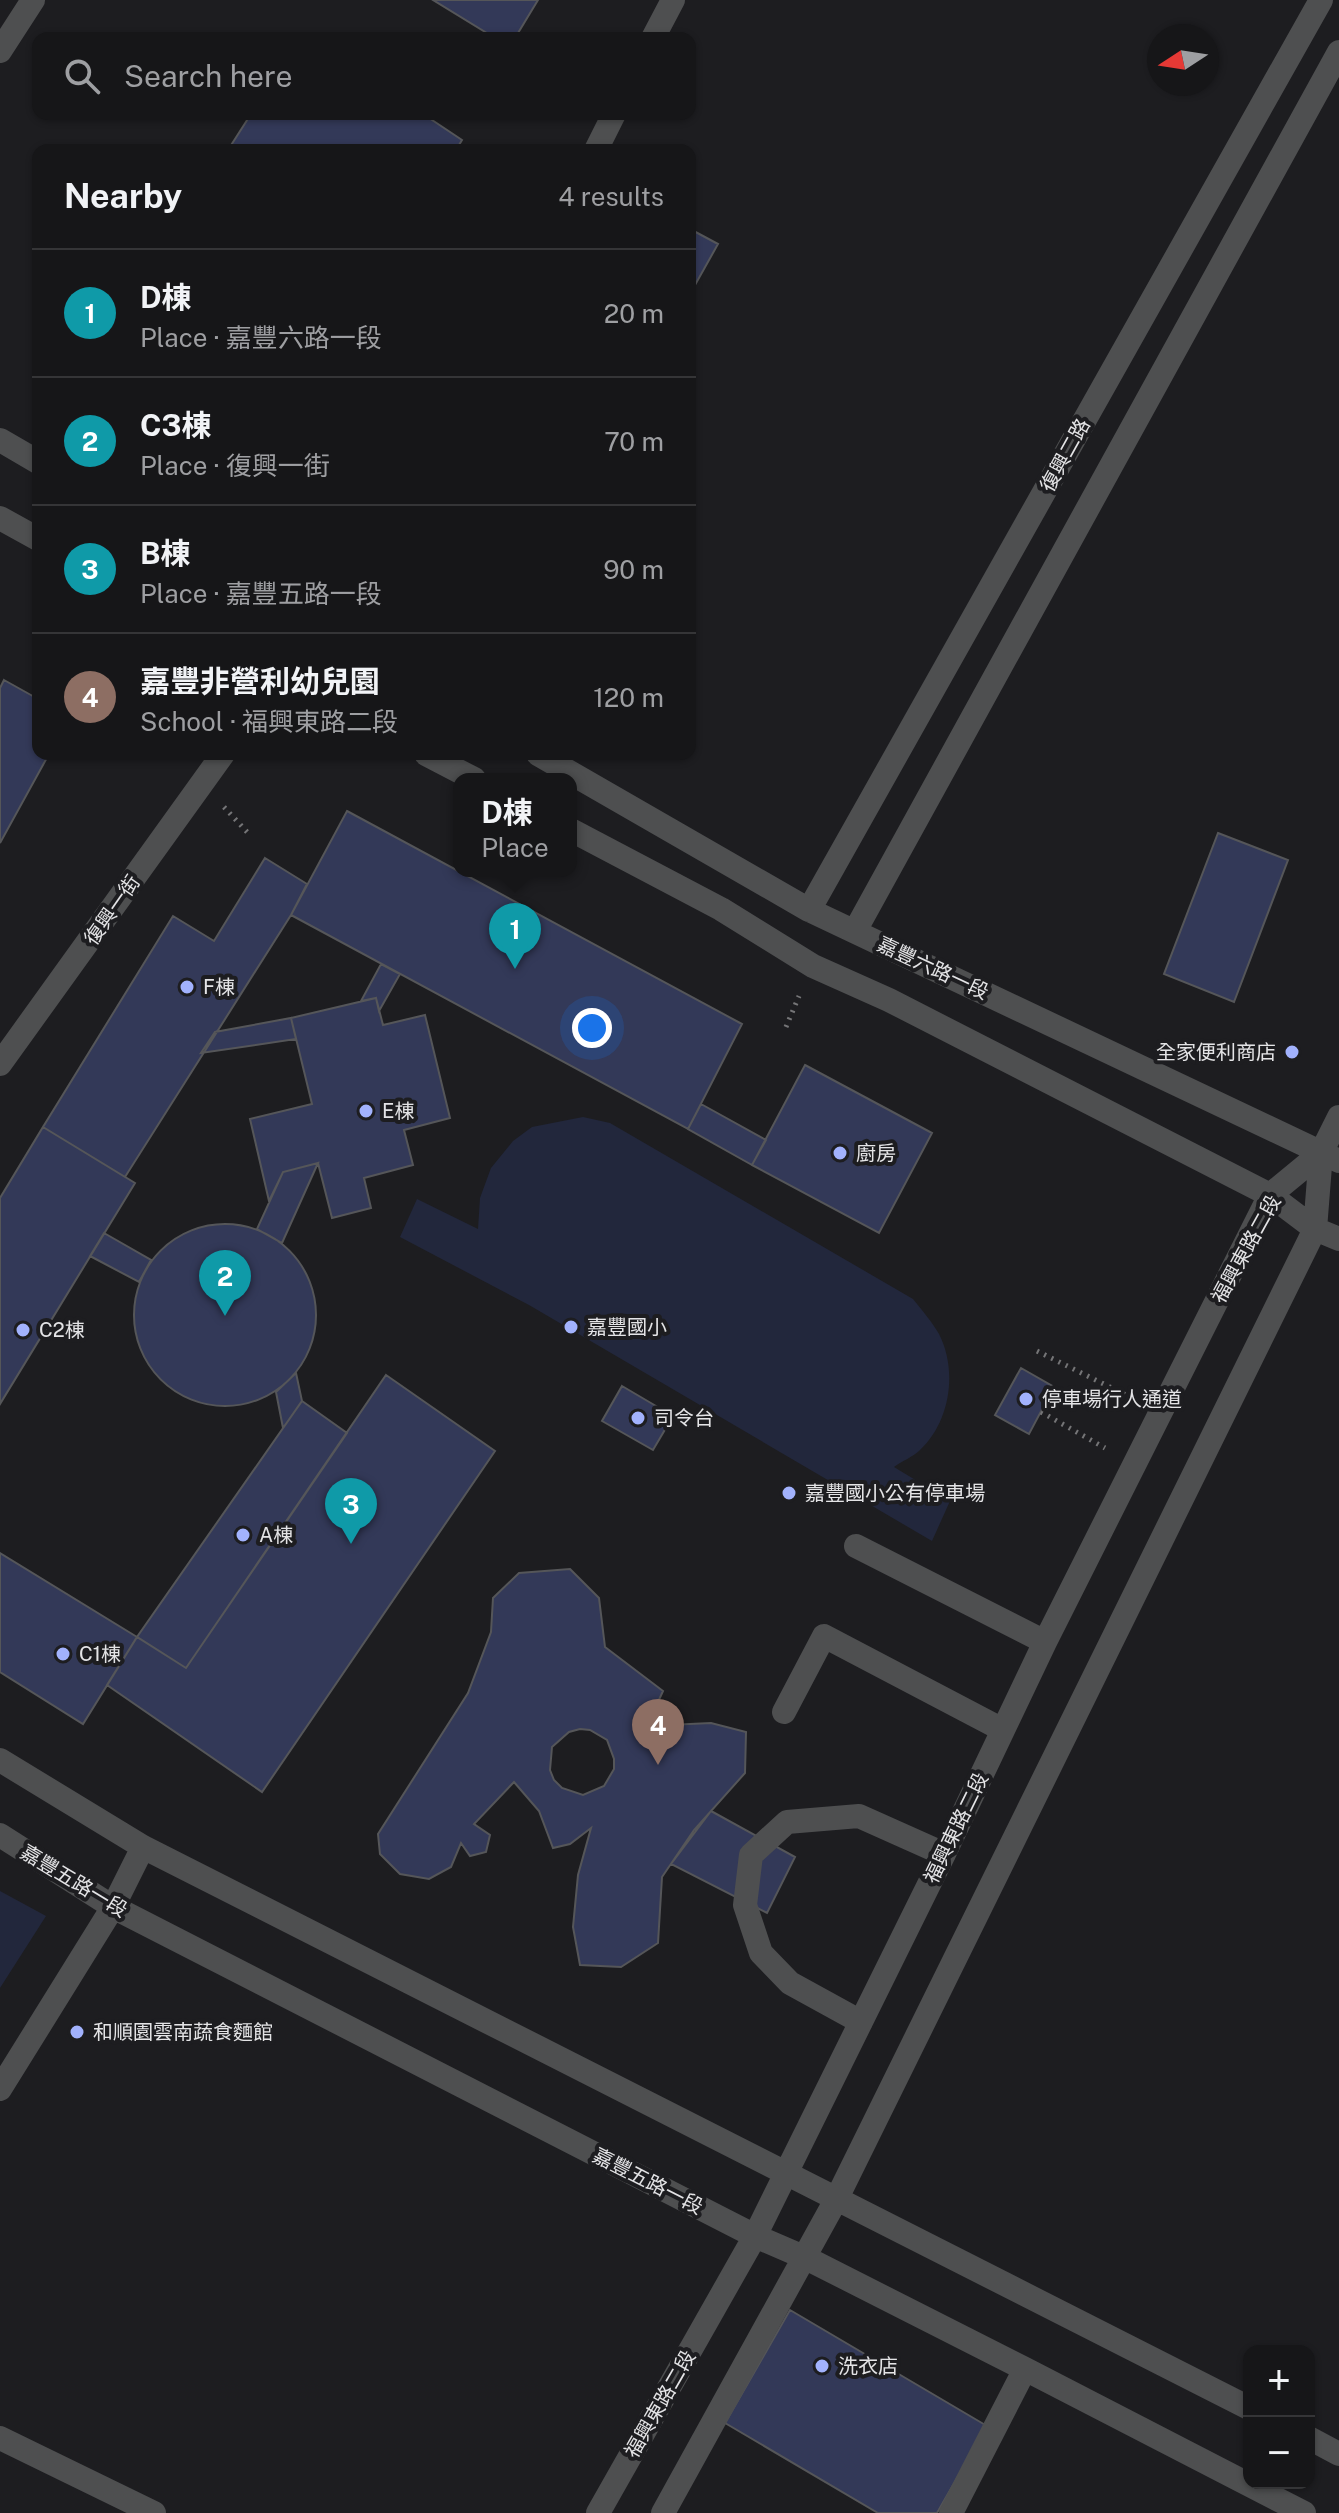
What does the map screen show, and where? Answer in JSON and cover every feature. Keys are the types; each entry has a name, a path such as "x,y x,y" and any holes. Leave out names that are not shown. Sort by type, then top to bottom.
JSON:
{"street":[{"path":"0,51 33,0"},
{"path":"656,32 673,0"},
{"name":"復興二路","path":"809,910 1321,0"},
{"path":"855,931 1339,52"},
{"path":"599,144 611,120"},
{"path":"0,440 32,459"},
{"path":"0,518 32,536"},
{"name":"復興一街","path":"0,1064 219,760"},
{"path":"438,760 462,773"},
{"name":"嘉豐六路一段","path":"548,760 571,773"},
{"name":"嘉豐六路一段","path":"577,776 809,910 1330,1157"},
{"path":"577,833 721,909 813,966 889,1000 1270,1195 1315,1229 1339,1239"},
{"name":"福興東路二段","path":"663,2513 837,2198 1315,1229 1339,1117"},
{"name":"福興東路二段","path":"598,2513 755,2236 1045,1642 1270,1195 1330,1157"},
{"path":"856,1546 1045,1642"},
{"path":"784,1712 824,1636 1003,1730"},
{"path":"0,1760 143,1847 1243,2405"},
{"path":"861,2022 790,1983 761,1953 745,1905 751,1855 787,1822 859,1816 944,1854"},
{"name":"嘉豐五路一段","path":"0,1835 113,1907 1304,2513"},
{"path":"0,2089 113,1907 143,1847"},
{"path":"951,2513 1025,2369"},
{"path":"0,2438 154,2513"},
{"path":"1315,2441 1339,2454"}],"path":[{"path":"1037,1351 1131,1397"},
{"path":"1041,1412 1105,1448"}],"shaded area":[{"path":"583,1117 610,1123 913,1299 939,1334 945,1348 948,1395 944,1411 930,1438 917,1452 894,1467 950,1501 932,1541 529,1305 400,1237 417,1199 478,1229 480,1198 491,1168 513,1141 532,1127"},
{"path":"0,1891 46,1916 0,1988"}],"building":[{"path":"433,0 538,0 519,32 485,32"},
{"path":"247,120 432,120 462,140 460,144 232,144"},
{"path":"696,232 718,244 696,283"},
{"path":"4,680 32,696 32,760 46,760 0,843 0,688"},
{"path":"347,811 453,868 453,877 469,877 742,1024 688,1129 291,915"},
{"path":"1218,833 1288,860 1234,1002 1164,974"},
{"name":"F棟","path":"265,858 307,884 291,915 125,1177 43,1127 173,916 214,941"},
{"path":"381,964 400,974 379,1011 376,998 361,1001"},
{"name":"E棟","path":"376,998 383,1025 425,1015 450,1118 404,1130 413,1165 364,1178 371,1208 332,1218 318,1163 283,1172 269,1201 250,1119 312,1104 291,1018"},
{"path":"291,1018 296,1039 201,1053 215,1032"},
{"name":"廚房","path":"805,1065 932,1133 879,1233 752,1165"},
{"path":"701,1104 766,1140 752,1165 688,1129"},
{"name":"C2棟","path":"43,1127 135,1183 0,1404 0,1198"},
{"path":"318,1163 282,1243 257,1229 283,1172"},
{"path":"225,1224 260,1231 289,1251 309,1280 316,1315 309,1350 289,1379 260,1399 225,1406 190,1399 161,1379 141,1350 134,1315 141,1280 161,1251 190,1231"},
{"path":"104,1233 151,1260 139,1282 90,1256"},
{"name":"停車場行人通道","path":"1021,1368 1054,1387 1029,1434 995,1415"},
{"path":"296,1373 302,1401 283,1428 276,1392"},
{"path":"386,1375 495,1451 262,1792 107,1685 137,1637 186,1668"},
{"name":"司令台","path":"622,1386 673,1416 653,1450 602,1421"},
{"name":"A棟","path":"302,1401 347,1433 186,1668 137,1637"},
{"name":"C1棟","path":"0,1553 137,1637 83,1724 0,1672"},
{"path":"570,1569 599,1598 605,1647 663,1691 647,1726 711,1723 746,1732 745,1773 694,1830 662,1877 658,1943 621,1967 580,1965 573,1927 578,1875 591,1828 570,1844 553,1848 539,1811 514,1782 474,1824 490,1835 486,1852 470,1856 461,1843 451,1867 429,1879 400,1874 380,1854 378,1834 468,1693 491,1632 493,1598 519,1573","holes":["590,1730 607,1740 614,1769 604,1786 583,1795 562,1788 554,1780 550,1770 552,1747 569,1732"]},
{"path":"711,1811 795,1857 767,1913 671,1864"},
{"name":"洗衣店","path":"790,2310 987,2426 937,2513 878,2513 725,2423"}],"place":[{"name":"D棟","path":"515,969"},
{"name":"F棟","path":"187,987"},
{"name":"全家便利商店","path":"1292,1052"},
{"name":"E棟","path":"366,1111"},
{"name":"廚房","path":"840,1153"},
{"name":"C3棟","path":"225,1316"},
{"name":"嘉豐國小","path":"571,1327"},
{"name":"C2棟","path":"23,1330"},
{"name":"停車場行人通道","path":"1026,1399"},
{"name":"司令台","path":"638,1418"},
{"name":"嘉豐國小公有停車場","path":"789,1493"},
{"name":"A棟","path":"243,1535"},
{"name":"B棟","path":"351,1544"},
{"name":"C1棟","path":"63,1654"},
{"name":"嘉豐非營利幼兒園","path":"658,1765"},
{"name":"和順園雲南蔬食麵館","path":"77,2032"},
{"name":"洗衣店","path":"822,2366"}]}
